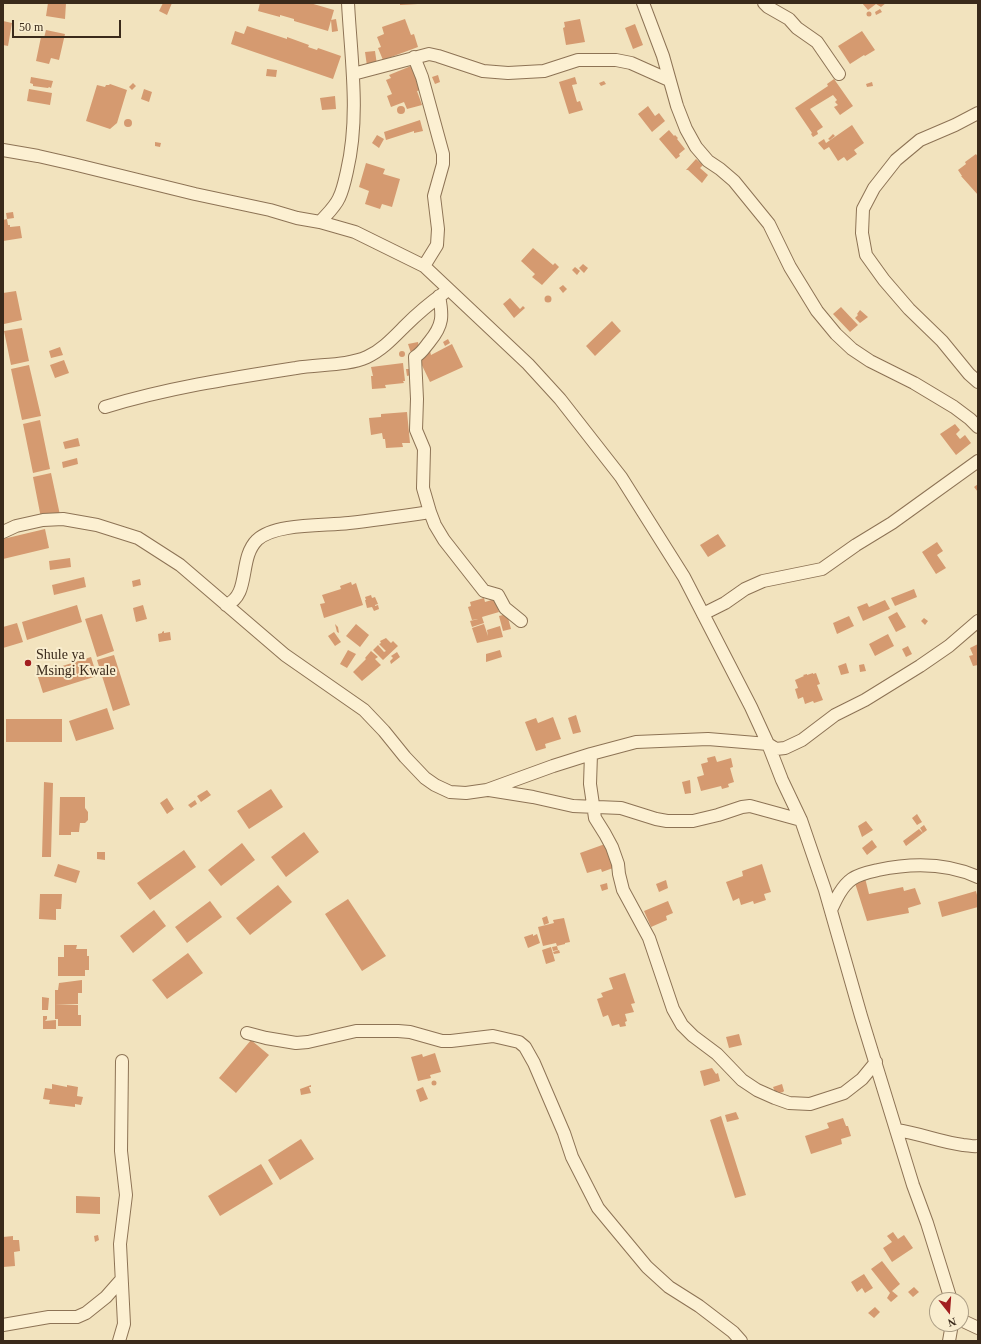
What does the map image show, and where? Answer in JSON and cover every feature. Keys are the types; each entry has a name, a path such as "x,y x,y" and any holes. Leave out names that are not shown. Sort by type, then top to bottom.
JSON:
{"street":[{"path":"320,222 340,197 351,154 353,125 353,74 348,3"},
{"path":"643,3 663,56 669,80 686,129 696,147 708,162 734,180 769,224 790,268 817,311 836,334 852,349 870,361 936,396 970,419 978,427"},
{"path":"764,3 768,7 789,19 797,28 817,42 839,74"},
{"path":"353,74 376,69 414,57 433,55 483,71 508,73 544,71 578,60 616,60 631,63 669,80"},
{"path":"414,57 422,77 444,154 443,164 434,196 438,229 437,245 424,266"},
{"path":"978,113 920,140 896,160 874,188 863,209 862,233 866,255 884,280 909,309 942,341 969,374 978,382"},
{"path":"3,150 66,162 188,192 270,210 297,218 320,222 356,232 424,266 444,293 528,364 560,399 621,476 684,577 751,707 768,744 782,780 801,820 831,910 912,1185 927,1223 949,1292"},
{"path":"106,407 140,396 207,383 366,357 381,349 416,315 444,293"},
{"path":"444,293 441,324 436,334 422,353 415,357 417,399 416,430 424,449 423,488 435,525 444,540 484,591 498,595 505,608 521,621"},
{"path":"703,614 725,603 745,589 763,581 822,569 856,545 892,523 978,461"},
{"path":"226,605 234,601 240,593 249,551 257,540 265,535 272,532 312,524 344,524 430,512"},
{"path":"3,532 23,524 43,520 62,519 97,525 138,538 180,565 285,655 364,710 425,778 435,785 450,792 456,793 487,790 533,797 573,806 620,808 656,819 680,822 693,821 750,806 801,820"},
{"path":"487,790 553,766 636,742 676,739 708,739 768,744 776,749 785,748 802,740 835,715 865,700 926,662 949,646 978,621"},
{"path":"591,754 590,784 595,818 605,834 618,864 619,874 624,890 649,938 673,1009 682,1025 693,1036 718,1054 742,1080 763,1092 789,1103 810,1104 844,1093 862,1079 876,1062"},
{"path":"831,910 836,897 851,880 859,876 896,866 910,865 937,867 951,869 978,877"},
{"path":"247,1032 266,1038 296,1043 308,1042 356,1031 410,1032 433,1039 446,1041 494,1036 510,1038 519,1042 525,1047 534,1063 564,1133 572,1157 598,1208 648,1267 669,1287 699,1306 733,1332 741,1341"},
{"path":"119,1341 123,1331 125,1316 121,1280 120,1244 126,1195 121,1151 122,1061"},
{"path":"896,1130 911,1132 948,1143 978,1146"},
{"path":"3,1325 49,1317 77,1317 86,1313 106,1297 121,1280"}],"building":[{"path":"48,3 66,3 65,19 46,16"},
{"path":"163,3 172,3 167,15 159,11"},
{"path":"260,3 310,3 334,10 328,31 294,21 294,19 280,15 280,17 258,11"},
{"path":"400,3 418,3 418,4 400,5"},
{"path":"862,3 886,3 881,7 876,4 868,10"},
{"path":"880,9 882,12 876,15 875,12"},
{"path":"867,12 871,12 871,16 867,16"},
{"path":"336,19 338,31 332,32 331,20"},
{"path":"405,19 411,35 414,34 418,47 383,60 378,48 381,47 377,37 384,34 382,27"},
{"path":"580,19 585,42 566,45 563,28 565,27 564,22"},
{"path":"3,21 12,23 8,46 3,45"},
{"path":"635,24 643,45 633,49 625,28"},
{"path":"247,26 287,39 287,37 309,45 308,47 317,50 318,48 341,56 333,79 231,44 235,31 244,34"},
{"path":"46,30 65,34 59,60 51,58 49,64 36,61 41,37 44,38"},
{"path":"862,31 875,50 850,64 838,46"},
{"path":"375,51 377,65 367,66 365,52"},
{"path":"411,66 421,90 417,91 422,105 407,109 404,102 391,107 387,96 392,94 386,80 391,78 389,75"},
{"path":"267,69 277,70 276,77 266,76"},
{"path":"438,75 440,82 435,84 432,77"},
{"path":"31,77 53,81 51,88 33,86 33,84 30,83"},
{"path":"575,77 577,84 572,85 577,102 580,101 583,110 569,114 559,82"},
{"path":"834,79 853,106 840,115 834,107 838,105 835,102 837,100 833,95 810,109 823,127 817,131 818,134 813,137 811,134 812,133 795,108 828,86 827,84"},
{"path":"604,81 606,84 601,86 599,83"},
{"path":"872,82 873,86 867,87 866,84"},
{"path":"133,83 136,86 132,90 129,87"},
{"path":"110,84 127,90 117,123 110,129 86,121 97,85 105,87 106,85"},
{"path":"29,89 52,93 50,105 27,101"},
{"path":"144,89 152,92 149,102 141,99"},
{"path":"335,96 336,109 322,110 320,98"},
{"path":"399,106 403,106 405,110 403,114 399,114 397,112 397,108"},
{"path":"648,106 655,116 659,113 665,121 652,132 638,114"},
{"path":"128,119 131,120 131,126 128,127 125,126 124,123 125,120"},
{"path":"420,120 423,131 414,133 414,131 386,140 384,132"},
{"path":"852,125 864,143 854,150 857,154 847,161 844,157 838,161 829,147 824,150 818,143 824,139 826,143"},
{"path":"669,130 678,138 677,139 685,149 676,159 659,139"},
{"path":"833,134 835,136 830,140 828,139"},
{"path":"377,135 384,139 379,148 372,143"},
{"path":"155,142 161,143 160,147 155,146"},
{"path":"976,154 978,157 978,195 961,176 958,170 966,164 965,162"},
{"path":"696,159 703,165 700,168 708,175 702,183 688,170 686,170"},
{"path":"366,163 385,169 383,174 400,179 392,207 382,204 380,209 365,204 369,191 359,187"},
{"path":"13,212 14,218 7,219 6,213"},
{"path":"7,219 10,227 20,226 22,238 3,241 3,220"},
{"path":"533,248 553,265 555,263 559,267 542,285 532,277 535,274 521,261"},
{"path":"583,264 588,268 584,273 579,268"},
{"path":"575,267 580,271 577,275 572,270"},
{"path":"563,285 567,289 563,293 559,288"},
{"path":"16,291 22,320 4,324 3,293"},
{"path":"548,296 551,299 548,302 545,299"},
{"path":"510,298 520,309 523,306 525,308 514,318 503,304"},
{"path":"841,307 858,325 850,332 833,314"},
{"path":"860,310 868,317 860,323 855,318"},
{"path":"612,321 621,331 595,356 586,346"},
{"path":"22,328 29,361 11,365 4,331"},
{"path":"448,339 450,343 445,346 443,342"},
{"path":"418,342 420,353 411,353 408,344"},
{"path":"452,344 463,367 430,382 418,357 430,351 431,355"},
{"path":"60,347 63,355 51,358 49,351"},
{"path":"402,351 405,354 402,357 399,354"},
{"path":"64,360 69,373 55,378 50,365"},
{"path":"403,363 404,383 385,385 386,388 372,389 371,376 373,376 371,367"},
{"path":"29,365 41,416 22,420 11,369"},
{"path":"406,369 410,369 411,375 407,376"},
{"path":"407,412 410,443 402,443 403,447 386,448 385,439 383,439 382,433 371,435 369,418 381,417 381,414"},
{"path":"40,420 50,469 33,473 23,424"},
{"path":"955,424 960,430 956,434 960,439 965,435 971,443 956,455 940,434"},
{"path":"78,438 80,446 65,449 63,442"},
{"path":"77,458 78,464 63,468 62,462"},
{"path":"51,473 60,515 41,518 33,477"},
{"path":"978,484 978,492 974,487"},
{"path":"45,529 49,548 3,559 3,539"},
{"path":"718,534 726,546 708,557 700,545"},
{"path":"937,542 943,551 937,555 946,568 936,574 922,552"},
{"path":"70,558 71,567 50,570 49,561"},
{"path":"84,577 86,587 54,595 52,585"},
{"path":"140,579 141,585 133,587 132,581"},
{"path":"351,582 352,585 356,583 363,605 324,618 320,604 325,603 322,595 341,589 340,586"},
{"path":"914,589 917,597 895,606 891,598"},
{"path":"371,595 372,598 375,597 378,604 375,606 378,605 379,609 374,611 372,607 367,608 365,600 365,597"},
{"path":"484,598 485,602 495,599 499,612 482,617 484,623 472,627 470,621 478,619 472,620 468,607 471,606 470,602"},
{"path":"885,600 890,609 863,621 857,607 867,603 869,607"},
{"path":"77,605 82,622 27,640 22,622"},
{"path":"143,605 147,619 136,622 133,608"},
{"path":"897,612 906,627 896,632 888,617"},
{"path":"102,614 114,651 97,657 85,619"},
{"path":"507,614 511,629 503,631 499,616"},
{"path":"849,616 854,626 837,634 833,623"},
{"path":"924,618 928,621 925,625 921,621"},
{"path":"17,623 23,642 3,648 3,627"},
{"path":"335,624 338,627 339,633 337,632"},
{"path":"356,624 369,635 360,647 346,636"},
{"path":"484,624 488,636 487,630 500,626 503,637 477,643 472,628"},
{"path":"164,631 164,633 170,632 171,640 159,642 158,634"},
{"path":"334,632 341,642 335,646 328,636"},
{"path":"888,634 894,646 875,656 869,644"},
{"path":"386,638 391,643 393,641 398,646 383,660 373,650 378,645 384,652 386,651 379,644 381,643 380,641"},
{"path":"978,644 978,665 973,666 969,656 973,655 970,648"},
{"path":"908,646 912,654 906,657 902,649"},
{"path":"348,650 356,654 347,668 340,664"},
{"path":"500,650 502,657 486,662 486,654"},
{"path":"371,651 378,657 375,659 381,665 362,681 353,672 366,659 365,658"},
{"path":"397,652 400,657 391,664 390,661 393,658 391,656"},
{"path":"114,655 130,705 113,711 97,660"},
{"path":"91,657 97,676 43,693 37,674"},
{"path":"846,663 849,673 841,675 838,666"},
{"path":"864,664 866,671 860,672 859,665"},
{"path":"816,673 820,684 817,685 823,700 805,704 803,697 798,699 795,689 798,688 795,680 804,676 803,675"},
{"path":"107,708 114,729 76,741 69,721"},
{"path":"576,715 581,732 573,734 568,718"},
{"path":"553,717 561,739 545,744 546,748 536,751 525,722 536,718 538,723"},
{"path":"6,719 62,719 62,742 6,742"},
{"path":"715,756 717,762 731,758 733,767 730,768 734,782 728,784 729,787 722,789 721,786 701,791 697,777 704,775 701,764 708,762 707,758"},
{"path":"690,780 691,793 685,794 682,782"},
{"path":"44,782 53,783 51,857 42,857"},
{"path":"271,789 283,807 249,829 237,811"},
{"path":"207,790 211,795 201,802 197,796"},
{"path":"60,797 85,797 85,808 88,812 88,820 85,823 80,823 79,832 71,832 71,835 59,835"},
{"path":"167,798 174,809 167,814 160,803"},
{"path":"195,800 197,804 191,808 188,805"},
{"path":"917,814 922,822 917,825 912,818"},
{"path":"866,821 873,830 862,837 858,826"},
{"path":"924,825 927,830 923,833 920,828"},
{"path":"919,829 923,833 906,846 903,841"},
{"path":"304,832 319,852 286,877 271,857"},
{"path":"872,840 877,847 867,855 862,848"},
{"path":"242,843 255,860 221,886 208,870"},
{"path":"605,844 613,868 602,872 601,869 587,873 580,853"},
{"path":"184,850 196,867 150,900 137,883"},
{"path":"97,852 105,852 105,860 97,859"},
{"path":"58,864 80,871 76,883 54,876"},
{"path":"762,864 771,892 764,894 766,900 754,904 753,901 741,905 739,898 733,901 726,882 743,876 742,871"},
{"path":"865,878 869,894 903,887 904,891 915,888 921,904 908,908 909,913 867,921 854,880"},
{"path":"666,880 668,888 659,892 656,884"},
{"path":"607,883 608,889 602,891 600,885"},
{"path":"278,885 292,902 250,935 236,918"},
{"path":"976,891 978,907 942,917 938,902"},
{"path":"40,894 62,894 61,909 56,909 56,920 39,919"},
{"path":"348,899 386,956 362,971 325,914"},
{"path":"210,901 222,917 187,943 175,927"},
{"path":"668,901 673,913 666,916 667,920 651,927 644,911"},
{"path":"154,910 166,926 133,953 120,936"},
{"path":"547,916 549,923 544,925 542,918"},
{"path":"564,918 570,942 557,946 556,943 543,946 538,927 554,923 553,920"},
{"path":"533,934 533,936 537,934 540,943 528,948 524,937"},
{"path":"64,945 77,945 76,949 87,949 87,956 89,956 89,970 85,970 85,976 58,976 58,957 64,957"},
{"path":"557,946 558,950 553,951 552,947"},
{"path":"551,947 555,961 546,964 542,950"},
{"path":"559,950 560,953 554,954 553,952"},
{"path":"188,953 203,973 167,999 152,980"},
{"path":"625,973 635,1003 631,1004 634,1012 625,1014 627,1021 625,1022 626,1026 620,1027 619,1024 612,1026 608,1015 603,1017 597,999 603,997 601,993 613,989 609,978"},
{"path":"82,980 82,993 78,993 78,1004 55,1005 55,990 58,990 59,983"},
{"path":"42,997 49,998 48,1010 42,1010"},
{"path":"55,1005 78,1005 78,1015 81,1015 81,1026 58,1026 58,1019 55,1019"},
{"path":"43,1016 47,1016 45,1021 56,1020 56,1029 43,1029"},
{"path":"739,1034 742,1045 729,1048 726,1037"},
{"path":"251,1040 269,1055 236,1093 219,1078"},
{"path":"435,1053 441,1072 430,1075 431,1078 418,1081 411,1057 422,1054 423,1057"},
{"path":"712,1068 716,1074 718,1073 720,1081 704,1086 700,1071"},
{"path":"434,1080 437,1083 434,1086 431,1083"},
{"path":"52,1084 67,1087 67,1085 78,1087 77,1096 83,1097 81,1105 75,1104 75,1107 49,1104 50,1100 43,1099 45,1088 52,1089"},
{"path":"782,1084 784,1091 776,1094 773,1087"},
{"path":"311,1085 311,1087 309,1087 311,1093 301,1095 300,1089"},
{"path":"423,1087 428,1099 420,1102 416,1090"},
{"path":"736,1112 739,1119 727,1122 725,1115"},
{"path":"721,1116 746,1195 735,1198 710,1120"},
{"path":"843,1118 846,1126 848,1126 851,1136 841,1139 842,1144 811,1154 805,1136 829,1128 827,1123"},
{"path":"301,1139 314,1159 280,1180 268,1160"},
{"path":"261,1164 273,1184 220,1216 208,1196"},
{"path":"76,1196 100,1197 100,1214 76,1213"},
{"path":"893,1232 898,1239 904,1235 913,1248 892,1262 883,1248 892,1242 887,1236"},
{"path":"98,1235 99,1240 95,1242 94,1236"},
{"path":"13,1236 13,1240 19,1240 20,1251 14,1252 15,1266 3,1267 3,1237"},
{"path":"882,1261 900,1284 892,1291 898,1296 891,1302 887,1298 890,1293 871,1269"},
{"path":"864,1274 873,1288 865,1293 862,1288 857,1292 851,1282"},
{"path":"914,1287 919,1292 913,1297 908,1292"},
{"path":"875,1307 880,1312 874,1318 868,1313"}],"place":[{"name":"Shule ya Msingi Kwale","path":"28,663"}]}
